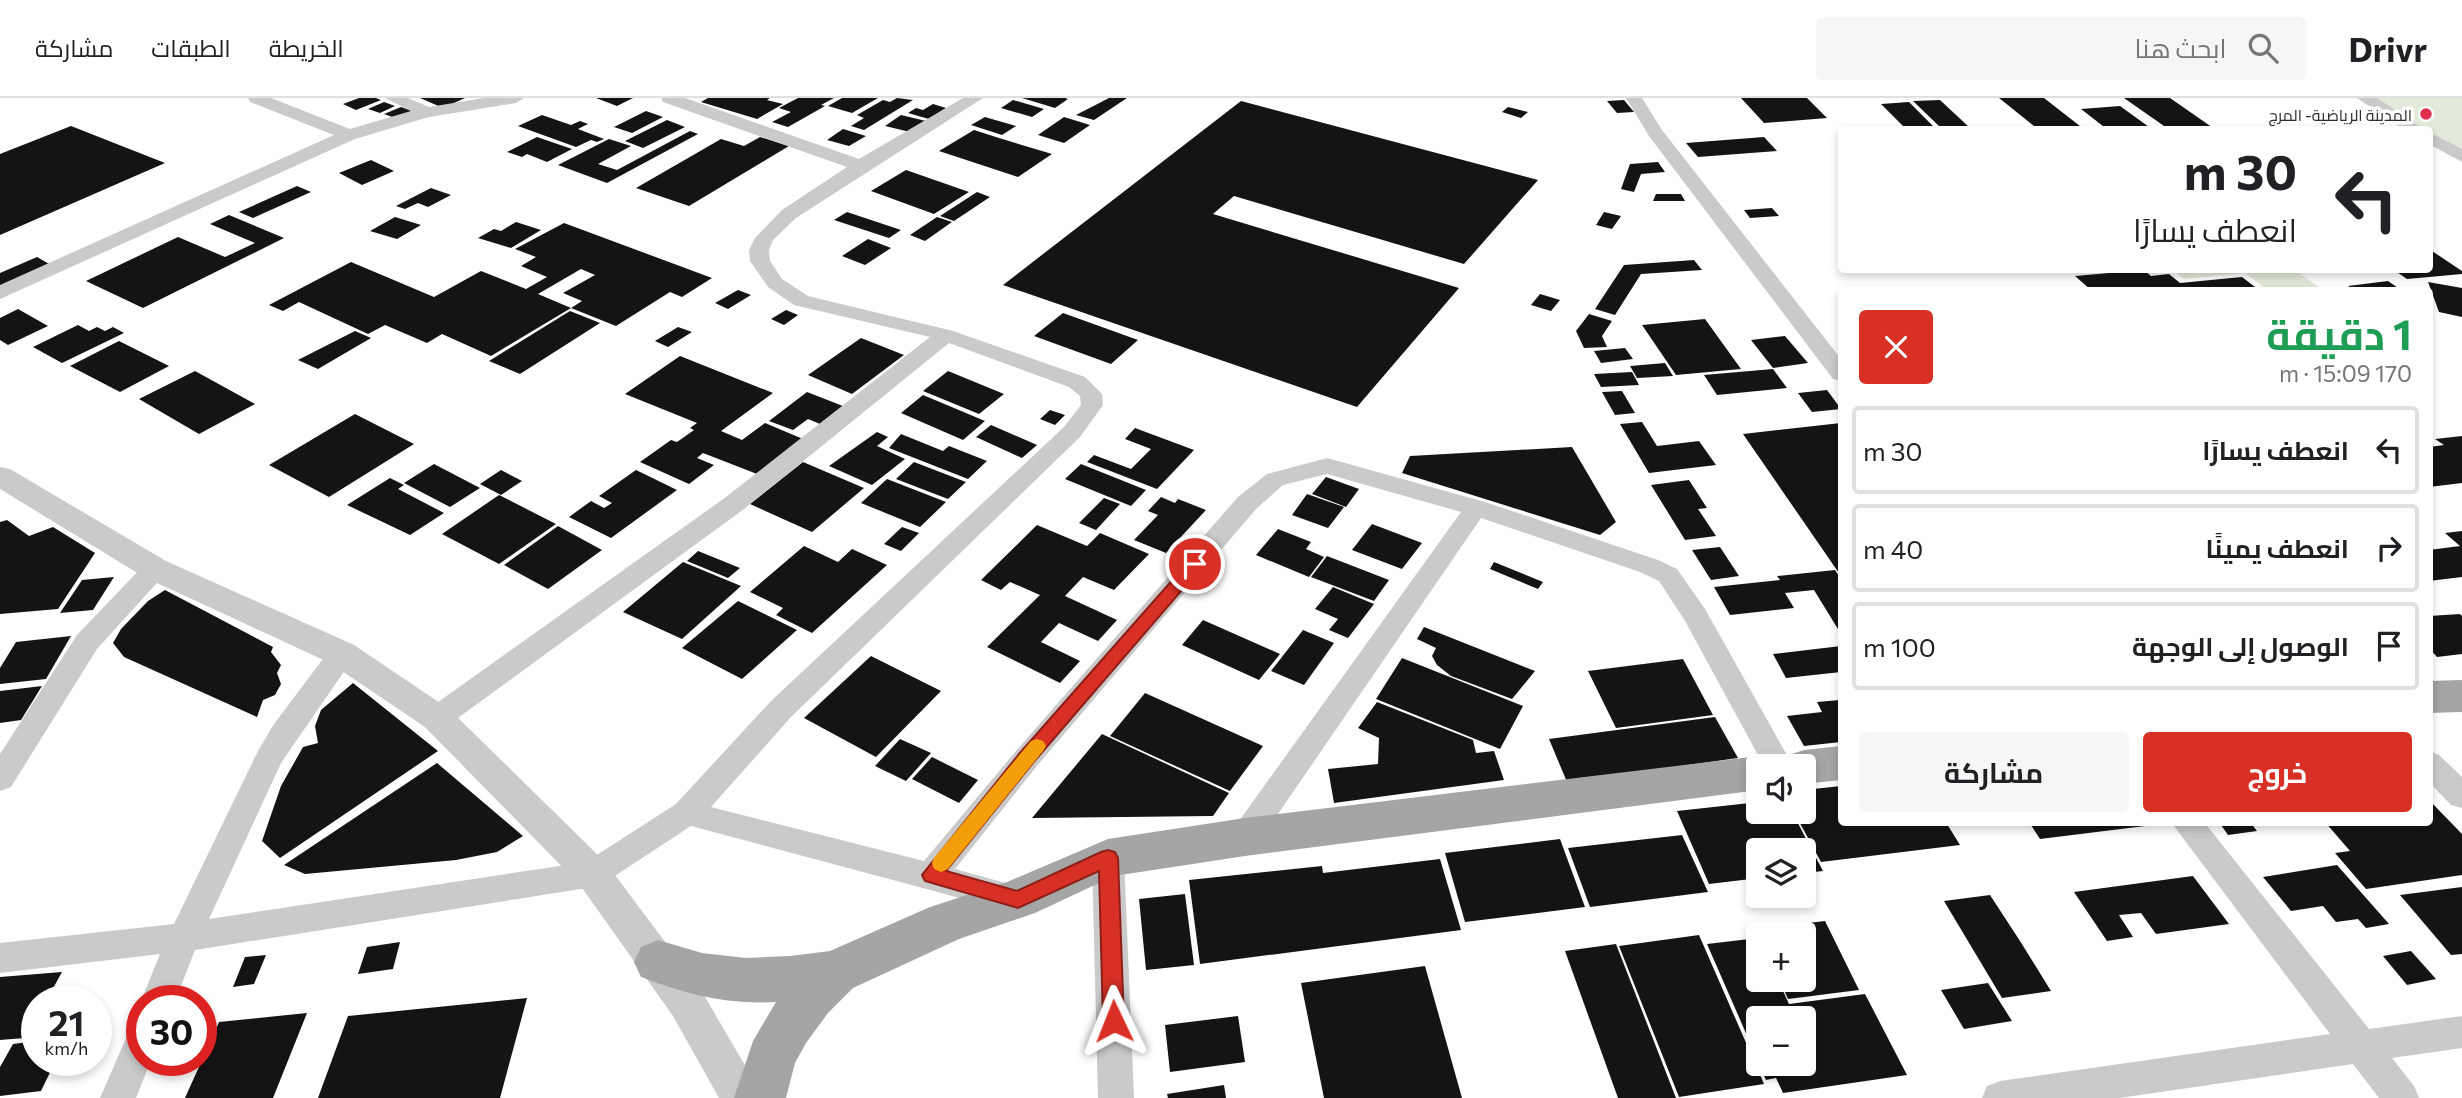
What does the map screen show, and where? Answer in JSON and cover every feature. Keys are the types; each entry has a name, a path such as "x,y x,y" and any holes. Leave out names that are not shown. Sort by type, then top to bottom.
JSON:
{"main road":[{"path":"2433,697 2462,696"},
{"path":"1816,766 1838,763"},
{"path":"658,962 712,979 742,982 773,982 836,972 947,922 1018,899 1108,858 1245,837 1746,775"},
{"path":"760,1098 771,1058 788,1026 810,997 836,972"}],"street":[{"path":"256,98 349,135"},
{"path":"393,98 427,113"},
{"path":"0,293 123,235 349,135 427,113 516,98"},
{"path":"669,98 861,166"},
{"path":"0,958 184,937 593,874 687,813 781,709 1072,432 1092,405 1091,394 1077,382 946,335 802,301 775,283 760,261 759,250 765,238 789,214 971,98"},
{"path":"1634,98 1655,132 1838,370"},
{"path":"2365,98 2410,126"},
{"path":"2433,139 2462,157"},
{"path":"437,718 735,503 946,335"},
{"path":"932,875 1026,759 1247,503 1275,479 1327,466 1476,508 1649,566 1668,575 1696,616 1772,754"},
{"path":"0,476 155,569 341,654 437,718 593,874 693,1012 742,1098"},
{"path":"1245,837 1476,508"},
{"path":"0,779 87,642 155,569"},
{"path":"164,985 184,937 268,759 341,654"},
{"path":"2433,767 2462,796"},
{"path":"687,813 832,853 932,875 1018,899"},
{"path":"2189,826 2401,1098"},
{"path":"1108,858 1116,1098"},
{"path":"2000,1098 2089,1091 2462,1032"},
{"path":"118,1098 127,1076"}],"green space":[{"name":"المدينة الرياضية- المرج","path":"2365,98 2462,98 2462,148 2448,149 2433,140 2433,126 2411,126"},
{"path":"2176,273 2245,273 2184,279"},
{"path":"2245,273 2299,273 2319,287 2263,287"}],"building":[{"path":"359,98 381,100 356,110 343,104"},
{"path":"420,98 465,98 443,108"},
{"path":"596,98 633,98 617,106"},
{"path":"708,98 770,98 767,100 783,104 757,119 701,102"},
{"path":"798,98 834,98 788,127 772,122 791,112 779,108"},
{"path":"842,98 878,98 852,113 828,106"},
{"path":"897,98 913,100 864,130 851,126 864,118 857,115 883,100 890,102"},
{"path":"1022,98 1065,98 1068,99 1055,108"},
{"path":"1109,98 1127,98 1094,120 1076,115"},
{"path":"1741,98 1807,98 1827,118 1764,123"},
{"path":"1999,98 2044,98 2080,126 2034,126"},
{"path":"2124,98 2170,98 2210,126 2164,126"},
{"path":"1013,100 1044,109 1032,117 1001,108"},
{"path":"1624,100 1634,112 1617,113 1607,101"},
{"path":"1940,100 1968,126 1939,126 1913,101"},
{"path":"1241,101 1538,180 1464,264 1234,196 1213,214 1459,288 1357,407 1003,285"},
{"path":"384,102 395,106 380,113 368,109"},
{"path":"1909,102 1933,126 1903,126 1881,104"},
{"path":"933,104 946,108 929,119 908,113 916,108 923,110"},
{"path":"2120,106 2148,126 2103,126 2081,109"},
{"path":"401,107 412,111 395,118 384,114"},
{"path":"1508,107 1528,112 1521,118 1502,112"},
{"path":"646,111 663,117 632,133 614,127"},
{"path":"542,115 571,125 580,121 588,124 578,129 604,139 597,142 591,140 576,147 518,126"},
{"path":"901,115 926,121 910,132 885,126"},
{"path":"985,117 1016,126 1002,135 971,125"},
{"path":"1064,117 1090,125 1064,143 1038,135"},
{"path":"667,120 685,127 643,148 625,141"},
{"path":"71,126 165,163 0,235 0,154"},
{"path":"843,129 866,136 849,146 827,140"},
{"path":"974,130 1052,154 1018,177 939,151"},
{"path":"690,131 698,134 607,183 558,165 609,139 631,146 598,164 617,170"},
{"path":"537,137 572,149 547,162 527,154 522,157 507,152"},
{"path":"760,137 789,146 689,206 636,188 721,139 744,146"},
{"path":"1764,137 1777,151 1698,157 1686,143"},
{"path":"371,160 394,171 362,185 339,173"},
{"path":"1658,162 1665,172 1641,174 1634,192 1621,189 1630,164"},
{"path":"906,170 969,192 934,214 871,191"},
{"path":"297,186 311,192 253,218 239,212"},
{"path":"431,188 451,195 428,207 418,203 405,209 396,206"},
{"path":"977,192 990,197 954,221 940,216"},
{"path":"1656,194 1681,194 1685,201 1653,201"},
{"path":"1772,208 1779,216 1750,218 1744,210"},
{"path":"847,212 901,230 889,238 834,220"},
{"path":"1604,212 1621,216 1612,229 1596,225"},
{"path":"229,215 284,238 143,308 86,281 178,237 225,257 255,243 210,224"},
{"path":"395,217 421,225 397,239 370,231"},
{"path":"937,217 952,222 925,241 910,235"},
{"path":"516,222 541,230 511,248 478,238 494,229 501,231"},
{"path":"564,223 712,278 682,297 670,292 616,326 571,308 491,356 442,334 427,343 385,325 368,334 299,302 283,311 269,305 351,262 434,297 481,271 526,289 547,277 521,266 536,257 515,249","holes":["581,269 595,275 563,293 582,301 571,308 538,294"]},
{"path":"868,239 891,248 865,265 842,256"},
{"path":"2433,252 2462,271 2462,274 2407,279 2398,273 2433,273"},
{"path":"37,257 51,265 0,287 0,273"},
{"path":"1694,260 1702,270 1641,274 1615,315 1595,309 1624,265"},
{"path":"2110,273 2148,273 2151,276 2169,274 2180,283 2242,277 2255,287 2088,287 2075,276"},
{"path":"2388,281 2397,287 2350,287"},
{"path":"2428,282 2462,288 2462,317 2439,312 2433,287 2430,287"},
{"path":"738,290 751,295 728,309 715,303"},
{"path":"1540,294 1560,300 1551,311 1531,305"},
{"path":"18,309 48,326 8,345 0,340 0,318"},
{"path":"786,310 798,315 784,325 771,319"},
{"path":"570,311 600,323 520,374 489,361"},
{"path":"1063,313 1138,340 1111,364 1034,336"},
{"path":"1589,314 1612,321 1602,336 1607,347 1584,348 1576,331"},
{"path":"1705,319 1741,369 1676,375 1642,325"},
{"path":"78,325 89,331 97,327 105,331 113,327 124,333 62,363 33,347"},
{"path":"678,327 692,332 668,347 655,341"},
{"path":"355,331 371,338 318,369 298,360"},
{"path":"1785,336 1808,363 1773,368 1751,340"},
{"path":"861,338 904,355 852,394 808,375"},
{"path":"119,341 169,366 120,392 70,366"},
{"path":"1625,348 1633,359 1601,363 1594,351"},
{"path":"680,356 773,393 721,431 742,440 765,423 803,439 757,474 703,453 697,458 714,465 689,484 640,462 671,440 677,442 694,430 690,428 697,423 625,394"},
{"path":"1665,363 1673,376 1637,378 1630,366"},
{"path":"1773,369 1787,388 1717,395 1704,375"},
{"path":"195,371 255,404 199,434 139,399"},
{"path":"948,371 1004,394 979,414 923,391"},
{"path":"1632,372 1639,385 1601,387 1594,374"},
{"path":"1827,390 1838,405 1838,409 1812,412 1798,393"},
{"path":"1622,391 1635,413 1615,415 1602,392"},
{"path":"807,392 848,408 825,426 808,419 793,430 769,421"},
{"path":"923,395 985,421 963,440 901,413"},
{"path":"1050,410 1065,415 1055,425 1040,419"},
{"path":"355,414 414,444 329,497 269,465"},
{"path":"1642,422 1657,446 1699,441 1716,465 1649,473 1620,424"},
{"path":"1838,423 1838,572 1743,434"},
{"path":"991,425 1037,445 1022,458 976,437"},
{"path":"1135,428 1194,450 1157,489 1087,462 1094,455 1131,469 1151,449 1125,439"},
{"path":"877,432 888,437 877,446 905,459 872,485 829,466"},
{"path":"901,434 943,451 949,446 987,461 968,479 889,448"},
{"path":"2462,436 2462,483 2433,487 2433,446 2444,445 2435,439"},
{"path":"1572,447 1616,522 1600,535 1402,473 1410,456"},
{"path":"803,462 864,488 812,532 750,504"},
{"path":"914,462 966,482 948,499 896,479"},
{"path":"434,464 480,488 450,507 404,483"},
{"path":"1081,464 1146,490 1131,506 1065,479"},
{"path":"501,470 522,481 501,495 480,484"},
{"path":"636,470 677,490 611,538 569,517 591,501 604,508 612,503 599,496"},
{"path":"1326,477 1359,489 1346,507 1312,494"},
{"path":"390,478 404,485 398,489 444,513 410,535 347,505"},
{"path":"887,479 946,502 920,527 861,503"},
{"path":"1689,480 1707,508 1698,509 1716,536 1685,540 1651,485"},
{"path":"1307,494 1344,507 1328,528 1292,515"},
{"path":"499,495 556,524 499,564 442,534"},
{"path":"1161,497 1175,503 1178,499 1206,510 1166,553 1134,540 1158,515 1148,511"},
{"path":"1104,498 1120,504 1096,530 1079,523"},
{"path":"7,520 29,536 53,527 95,553 58,609 0,614 0,522"},
{"path":"1372,524 1422,543 1402,569 1352,550"},
{"path":"1037,525 1087,546 1100,533 1149,554 1114,590 1083,577 1065,596 1117,620 1098,641 1059,623 1041,642 1080,661 1060,683 987,647 1040,595 1010,582 1001,590 981,580"},
{"path":"558,526 602,550 548,589 504,565"},
{"path":"902,527 919,533 901,551 884,544"},
{"path":"1278,529 1311,542 1306,549 1324,557 1309,577 1256,555"},
{"path":"2462,531 2462,577 2433,581 2433,549 2460,546 2445,533"},
{"path":"804,546 838,562 852,549 887,565 812,633 776,615 783,608 750,592"},
{"path":"1720,547 1739,576 1711,580 1692,550"},
{"path":"698,551 740,568 728,578 687,561"},
{"path":"1327,556 1389,580 1374,601 1311,577"},
{"path":"683,562 741,586 682,639 623,612"},
{"path":"1494,562 1543,582 1538,589 1490,569"},
{"path":"1835,570 1838,574 1838,629 1814,590 1785,593 1794,608 1730,615 1714,587 1780,580 1777,576"},
{"path":"114,577 93,610 60,613 82,580"},
{"path":"1333,587 1374,604 1348,638 1329,630 1338,619 1315,609"},
{"path":"165,590 273,647 271,652 281,665 277,673 281,684 275,695 263,700 257,717 124,657 113,643 121,629 148,601"},
{"path":"738,601 797,630 742,679 682,648"},
{"path":"2433,616 2462,616 2462,654 2437,657 2433,652"},
{"path":"1203,620 1280,654 1259,680 1182,645"},
{"path":"1424,627 1535,671 1512,699 1451,676 1437,665 1432,656 1436,648 1417,639"},
{"path":"1303,630 1334,643 1304,685 1271,671"},
{"path":"71,636 46,679 0,684 0,668 16,642"},
{"path":"1838,646 1838,672 1786,678 1773,654"},
{"path":"871,656 941,691 876,757 804,718"},
{"path":"1402,658 1523,706 1500,749 1376,699"},
{"path":"1683,659 1713,715 1616,728 1588,671"},
{"path":"353,683 438,751 280,858 262,841 281,786 303,747 318,743 315,726 321,710"},
{"path":"42,686 21,720 0,723 0,691"},
{"path":"1145,693 1263,746 1230,791 1110,736"},
{"path":"1838,700 1838,742 1804,746 1787,716 1822,712 1817,702"},
{"path":"1377,702 1473,740 1476,753 1494,751 1504,780 1334,803 1328,769 1378,764 1379,738 1358,728"},
{"path":"1715,717 1738,758 1567,782 1549,739"},
{"path":"1102,734 1229,793 1213,816 1032,818"},
{"path":"900,739 931,753 906,781 875,766"},
{"path":"932,757 978,780 959,803 912,779"},
{"path":"437,763 523,836 497,852 456,860 305,874 284,865"},
{"path":"1838,786 1838,826 1948,826 1960,845 1821,862 1816,853 1816,838 1808,838 1800,824 1816,824 1816,789"},
{"path":"1746,803 1746,824 1798,824 1806,838 1746,838 1746,880 1709,884 1677,811"},
{"path":"2433,804 2462,834 2462,875 2366,889 2335,853 2350,851 2328,826 2433,826"},
{"path":"2032,826 2145,826 2040,839"},
{"path":"2222,826 2253,826 2257,831 2228,835"},
{"path":"1682,835 1708,892 1590,907 1568,848"},
{"path":"1560,839 1585,907 1465,922 1445,853"},
{"path":"1816,858 1823,871 1816,872"},
{"path":"1440,859 1461,930 1200,964 1189,880 1322,866 1323,873"},
{"path":"2337,865 2389,924 2366,928 2358,919 2336,922 2323,906 2291,911 2263,877"},
{"path":"2193,876 2229,924 2156,934 2141,913 2119,915 2133,937 2107,941 2074,892"},
{"path":"2462,887 2462,954 2451,955 2400,895"},
{"path":"1185,894 1194,965 1146,970 1139,899"},
{"path":"1990,895 2051,991 2002,998 1944,901"},
{"path":"1825,921 1859,990 1788,999 1785,992 1816,992 1816,922"},
{"path":"1699,935 1746,1043 1746,1076 1761,1076 1764,1084 1679,1097 1619,946"},
{"path":"1746,939 1746,992 1784,992 1789,1004 1865,994 1907,1075 1783,1093 1776,1078 1766,1080 1764,1076 1816,1076 1816,1006 1746,1006 1746,1033 1707,944"},
{"path":"400,942 393,969 358,974 367,947"},
{"path":"1616,944 1676,1098 1618,1098 1565,951"},
{"path":"2411,951 2436,979 2407,985 2383,956"},
{"path":"266,955 254,984 233,987 245,957"},
{"path":"1425,966 1462,1098 1324,1098 1301,983"},
{"path":"62,972 55,985 21,985 21,1038 0,1040 0,977"},
{"path":"1988,983 2012,1021 1964,1029 1941,990"},
{"path":"527,998 500,1098 318,1098 348,1016"},
{"path":"307,1013 273,1098 185,1098 195,1076 217,1076 219,1022"},
{"path":"1238,1016 1245,1062 1170,1072 1165,1025"},
{"path":"21,1043 21,1076 48,1076 41,1091 0,1096 0,1067 13,1044"},
{"path":"1224,1085 1226,1098 1168,1098 1167,1094"}],"slow traffic":[{"path":"941,863 1037,746"}],"place":[{"name":"المدينة الرياضية- المرج","path":"2426,114"}],"route":[{"path":"1114,1021 1108,858 1018,899 932,875 1026,759 1195,564"}]}
